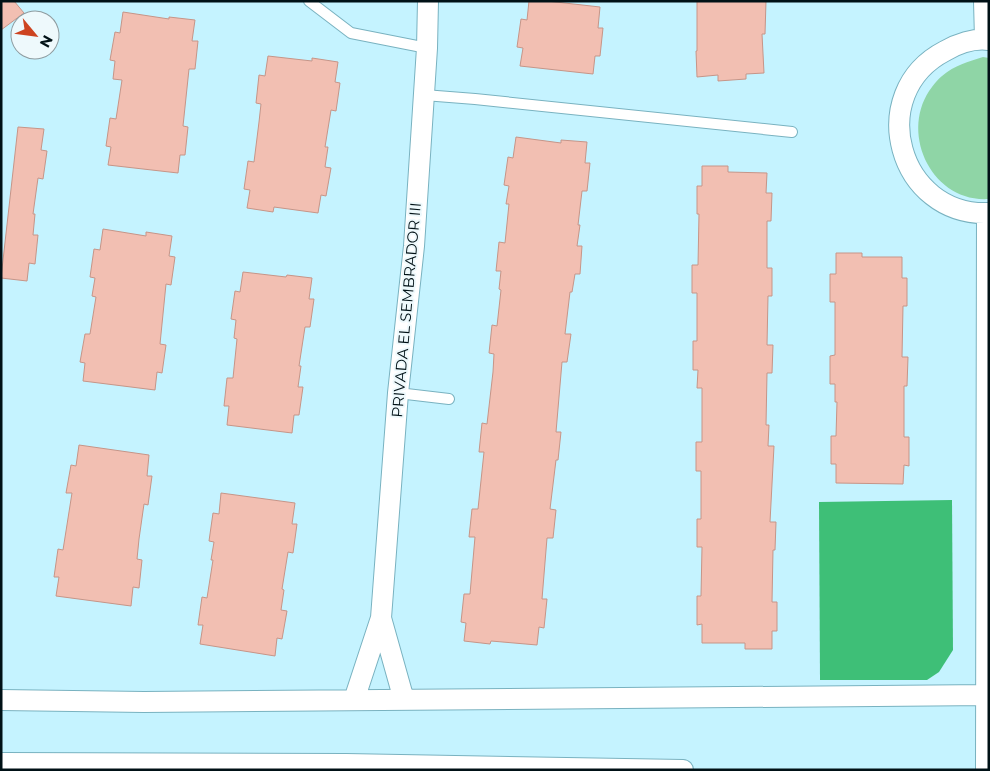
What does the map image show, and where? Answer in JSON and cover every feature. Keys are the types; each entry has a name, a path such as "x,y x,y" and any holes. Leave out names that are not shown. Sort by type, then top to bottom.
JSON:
{"street":[{"name":"PRIVADA EL SEMBRADOR III","path":"354,700 381,618 398,393 414,246 427,48 428,1"},
{"path":"984,1 987,40 958,44 933,57 914,76 906,92 902,101 898,128 903,155 916,179 928,192 935,198 960,210 988,214 986,770"},
{"name":"PRIVADA EL SEMBRADOR III","path":"381,618 404,700"},
{"path":"1,700 144,702 987,694"},
{"path":"1,764 346,764 683,770"}],"lane":[{"path":"309,1 351,32 427,48"},
{"path":"424,95 792,132"},
{"path":"398,393 450,399"}],"green space":[{"path":"983,57 989,58 989,199 969,197 951,189 937,177 926,161 920,143 918,124 922,105 938,80 957,66"},
{"path":"952,500 953,650 939,672 927,680 820,680 819,502"}],"building":[{"path":"1,1 14,1 22,10 10,10 10,23 1,30"},
{"path":"529,1 547,1 600,7 598,28 603,28 600,56 595,56 593,74 520,66 523,48 517,47 521,19 527,20"},
{"path":"697,1 766,1 765,34 762,34 764,73 746,74 746,79 718,81 718,75 697,77"},
{"path":"123,12 169,19 169,17 195,20 192,41 198,41 195,69 189,69 183,126 188,127 185,155 180,155 178,173 108,165 111,147 106,146 110,118 116,119 122,80 113,79 115,61 110,60 115,32 120,33"},
{"path":"268,56 312,61 312,58 338,62 335,82 340,83 336,111 331,110 325,147 328,147 325,167 331,168 326,196 321,195 318,213 274,207 273,212 247,208 250,190 244,189 248,161 254,162 261,104 256,103 259,75 265,76"},
{"path":"18,127 44,129 41,150 47,151 43,179 38,178 33,214 35,214 33,235 38,235 35,264 29,263 27,281 1,278"},
{"path":"516,137 561,143 561,140 587,142 585,163 590,163 587,191 582,191 578,225 580,225 577,246 582,246 580,274 575,274 572,292 570,292 565,334 571,334 567,362 562,362 556,432 561,432 550,509 556,510 553,538 547,538 542,599 547,599 544,628 539,627 537,645 491,641 490,644 464,641 466,623 461,622 464,594 470,594 475,537 469,537 472,509 478,509 484,452 479,452 482,423 487,424 493,372 494,354 489,353 492,325 497,326 501,290 499,289 501,271 496,271 499,242 505,243 509,204 506,204 509,186 504,185 508,157 513,158"},
{"path":"702,166 728,166 728,172 767,173 766,193 772,193 771,221 767,221 767,268 772,268 772,296 768,296 767,345 773,345 772,373 767,373 766,425 769,425 768,446 774,446 770,522 776,522 775,550 773,550 772,602 777,602 777,631 772,631 772,649 745,649 745,643 702,643 702,624 697,625 697,596 701,596 702,547 697,547 697,519 701,519 701,471 696,471 696,442 702,442 702,388 697,388 698,370 693,370 693,341 697,341 697,293 692,293 692,265 698,265 699,214 697,214 697,186 702,186"},
{"path":"103,229 146,236 146,232 172,236 169,256 175,257 171,285 166,284 160,344 166,345 162,373 157,372 155,390 83,381 85,363 80,362 85,334 90,334 96,297 92,296 95,278 90,277 94,249 100,250"},
{"path":"836,253 862,253 862,257 902,257 902,278 907,278 907,306 903,306 902,357 908,357 907,386 904,386 904,437 909,437 909,466 904,465 903,484 836,483 836,464 831,464 831,436 836,436 837,402 835,402 835,384 830,384 830,356 835,355 835,302 830,302 830,274 836,274"},
{"path":"243,272 312,278 309,299 314,299 310,327 305,327 299,366 301,366 298,387 303,387 299,415 294,415 292,433 227,425 229,406 224,406 227,378 233,378 237,339 234,338 236,320 231,319 235,291 240,292"},
{"path":"79,445 149,455 147,476 152,476 148,505 144,504 139,539 137,559 142,560 139,588 133,587 131,606 56,596 59,577 54,577 58,549 63,550 72,493 66,493 71,465 76,466"},
{"path":"221,493 295,503 292,524 297,524 293,553 288,552 282,589 284,590 281,610 287,611 282,639 277,638 275,656 200,644 203,625 198,625 202,597 207,598 213,560 211,560 214,542 209,541 213,513 219,514"}]}
